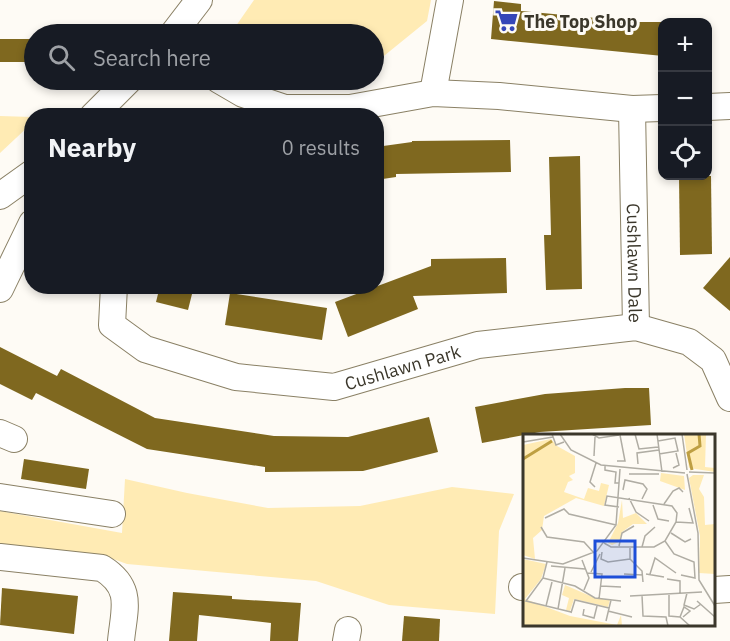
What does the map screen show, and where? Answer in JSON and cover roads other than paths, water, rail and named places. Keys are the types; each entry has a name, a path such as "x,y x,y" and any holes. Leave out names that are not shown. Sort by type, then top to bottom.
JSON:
{"street":[{"path":"181,24 199,0"},
{"path":"433,93 450,0"},
{"path":"101,108 119,90"},
{"path":"236,90 285,108 350,108 433,93 499,96 632,109 658,108"},
{"path":"712,107 730,106"},
{"name":"Cushlawn Dale","path":"632,109 636,327 689,342 713,360 730,398"},
{"path":"0,196 24,179"},
{"path":"0,289 24,240"},
{"name":"Cushlawn Park","path":"114,294 112,325 145,349 236,377 334,387 478,345 636,327"},
{"path":"0,497 112,514"},
{"path":"0,557 102,568 115,576 123,588 125,603 121,641"},
{"path":"715,590 730,589"}],"place":[{"name":"The Top Shop","path":"506,21"}]}
